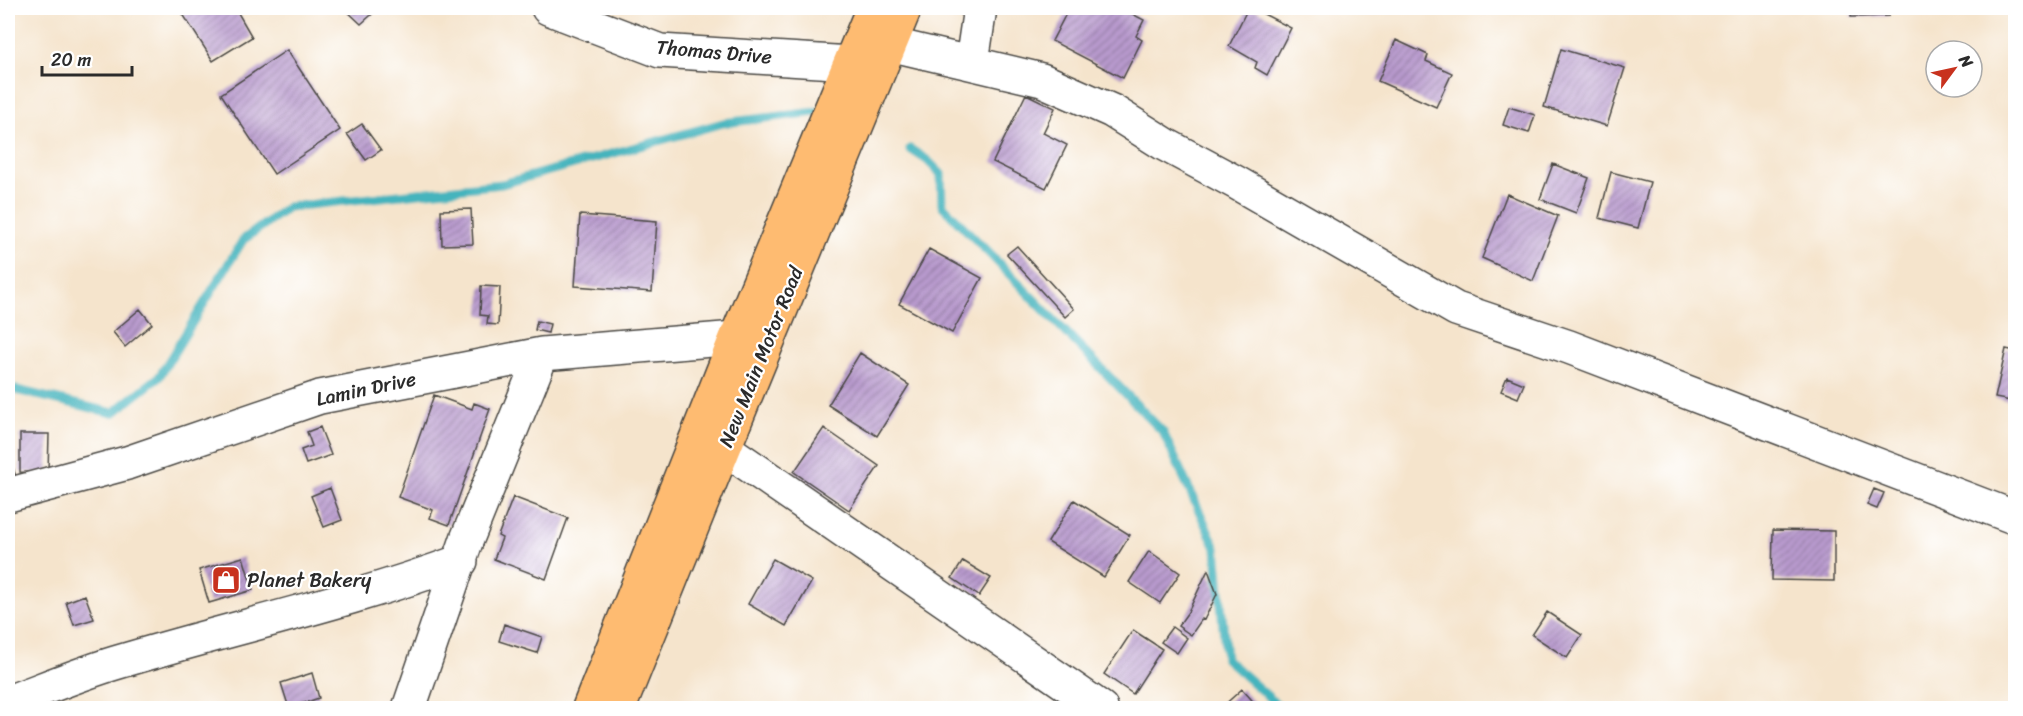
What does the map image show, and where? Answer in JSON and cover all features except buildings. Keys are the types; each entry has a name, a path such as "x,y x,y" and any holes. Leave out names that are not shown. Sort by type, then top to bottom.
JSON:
{"highway":[{"name":"New Main Motor Road","path":"589,708 736,338 873,8"},
{"name":"New Main Motor Road","path":"619,708 905,8"}],"street":[{"name":"Thomas Drive","path":"548,8 660,51 851,63"},
{"path":"972,62 980,8"},
{"path":"889,44 1042,80 1112,111 1166,145 1257,194 1456,309 1569,347 2016,518"},
{"name":"Lamin Drive","path":"8,495 127,463 320,397 542,354 736,338"},
{"path":"409,708 467,539 542,354"},
{"path":"724,448 1101,708"},
{"path":"8,702 114,663 301,612 461,561"}],"waterway":[{"path":"8,388 113,413 159,377 243,240 288,207 502,184 723,123 816,112"},
{"path":"910,149 927,160 941,174 942,205 1163,432 1216,548 1226,659 1281,708"}],"place":[{"name":"Planet Bakery","path":"226,580"}]}
